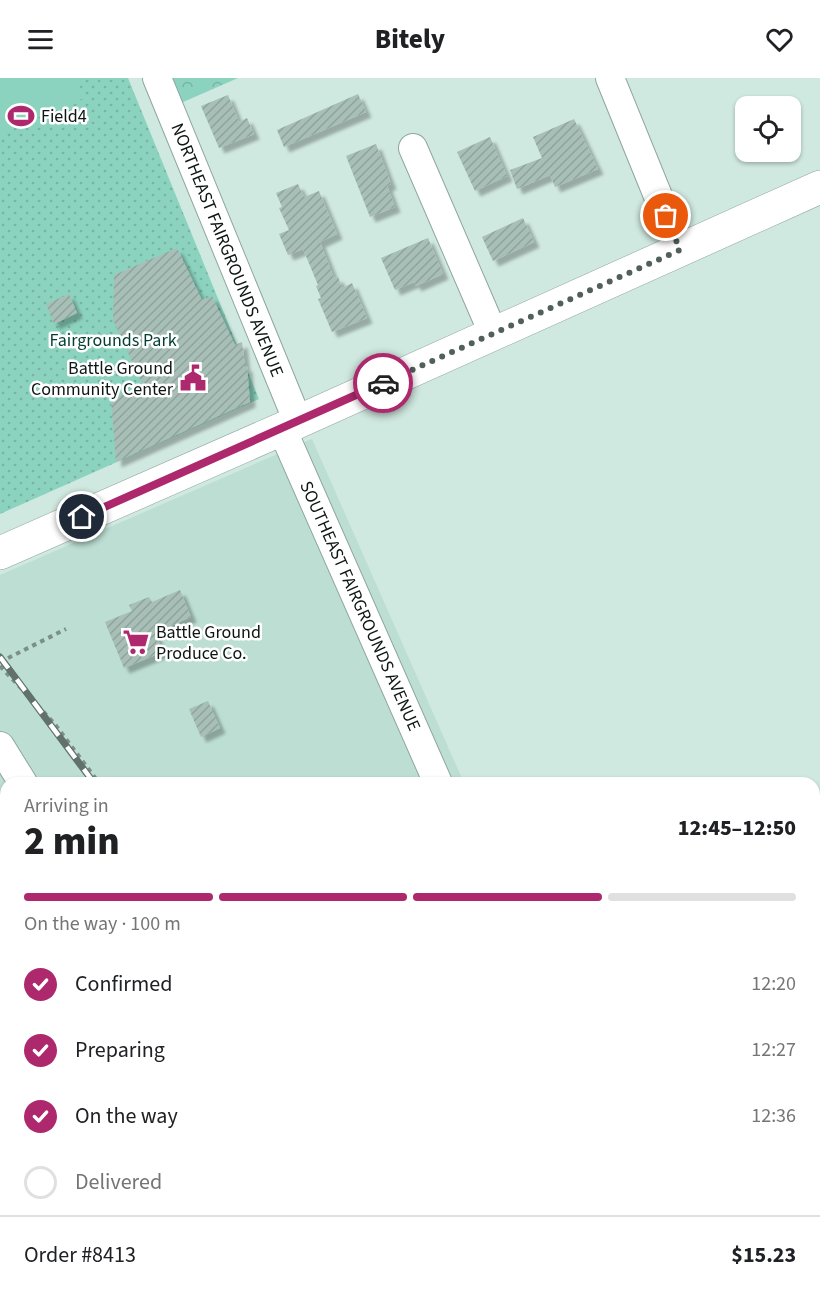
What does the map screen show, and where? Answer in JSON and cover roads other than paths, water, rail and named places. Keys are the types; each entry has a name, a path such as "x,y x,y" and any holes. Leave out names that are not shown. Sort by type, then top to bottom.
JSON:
{"main road":[{"path":"0,553 290,426 820,187"}],"street":[{"name":"NORTHEAST FAIRGROUNDS AVENUE","path":"157,78 290,426"},
{"path":"610,78 680,250"},
{"path":"413,148 493,333"},
{"name":"SOUTHEAST FAIRGROUNDS AVENUE","path":"290,426 436,777"},
{"path":"0,746 19,777"}],"railway":[{"path":"0,657 90,777"}],"place":[{"name":"Field4","path":"21,116"},
{"name":"Battle Ground Community Center","path":"193,378"},
{"name":"Battle Ground Produce Co.","path":"136,642"}],"park label":[{"name":"Fairgrounds Park","path":"113,340"}]}
